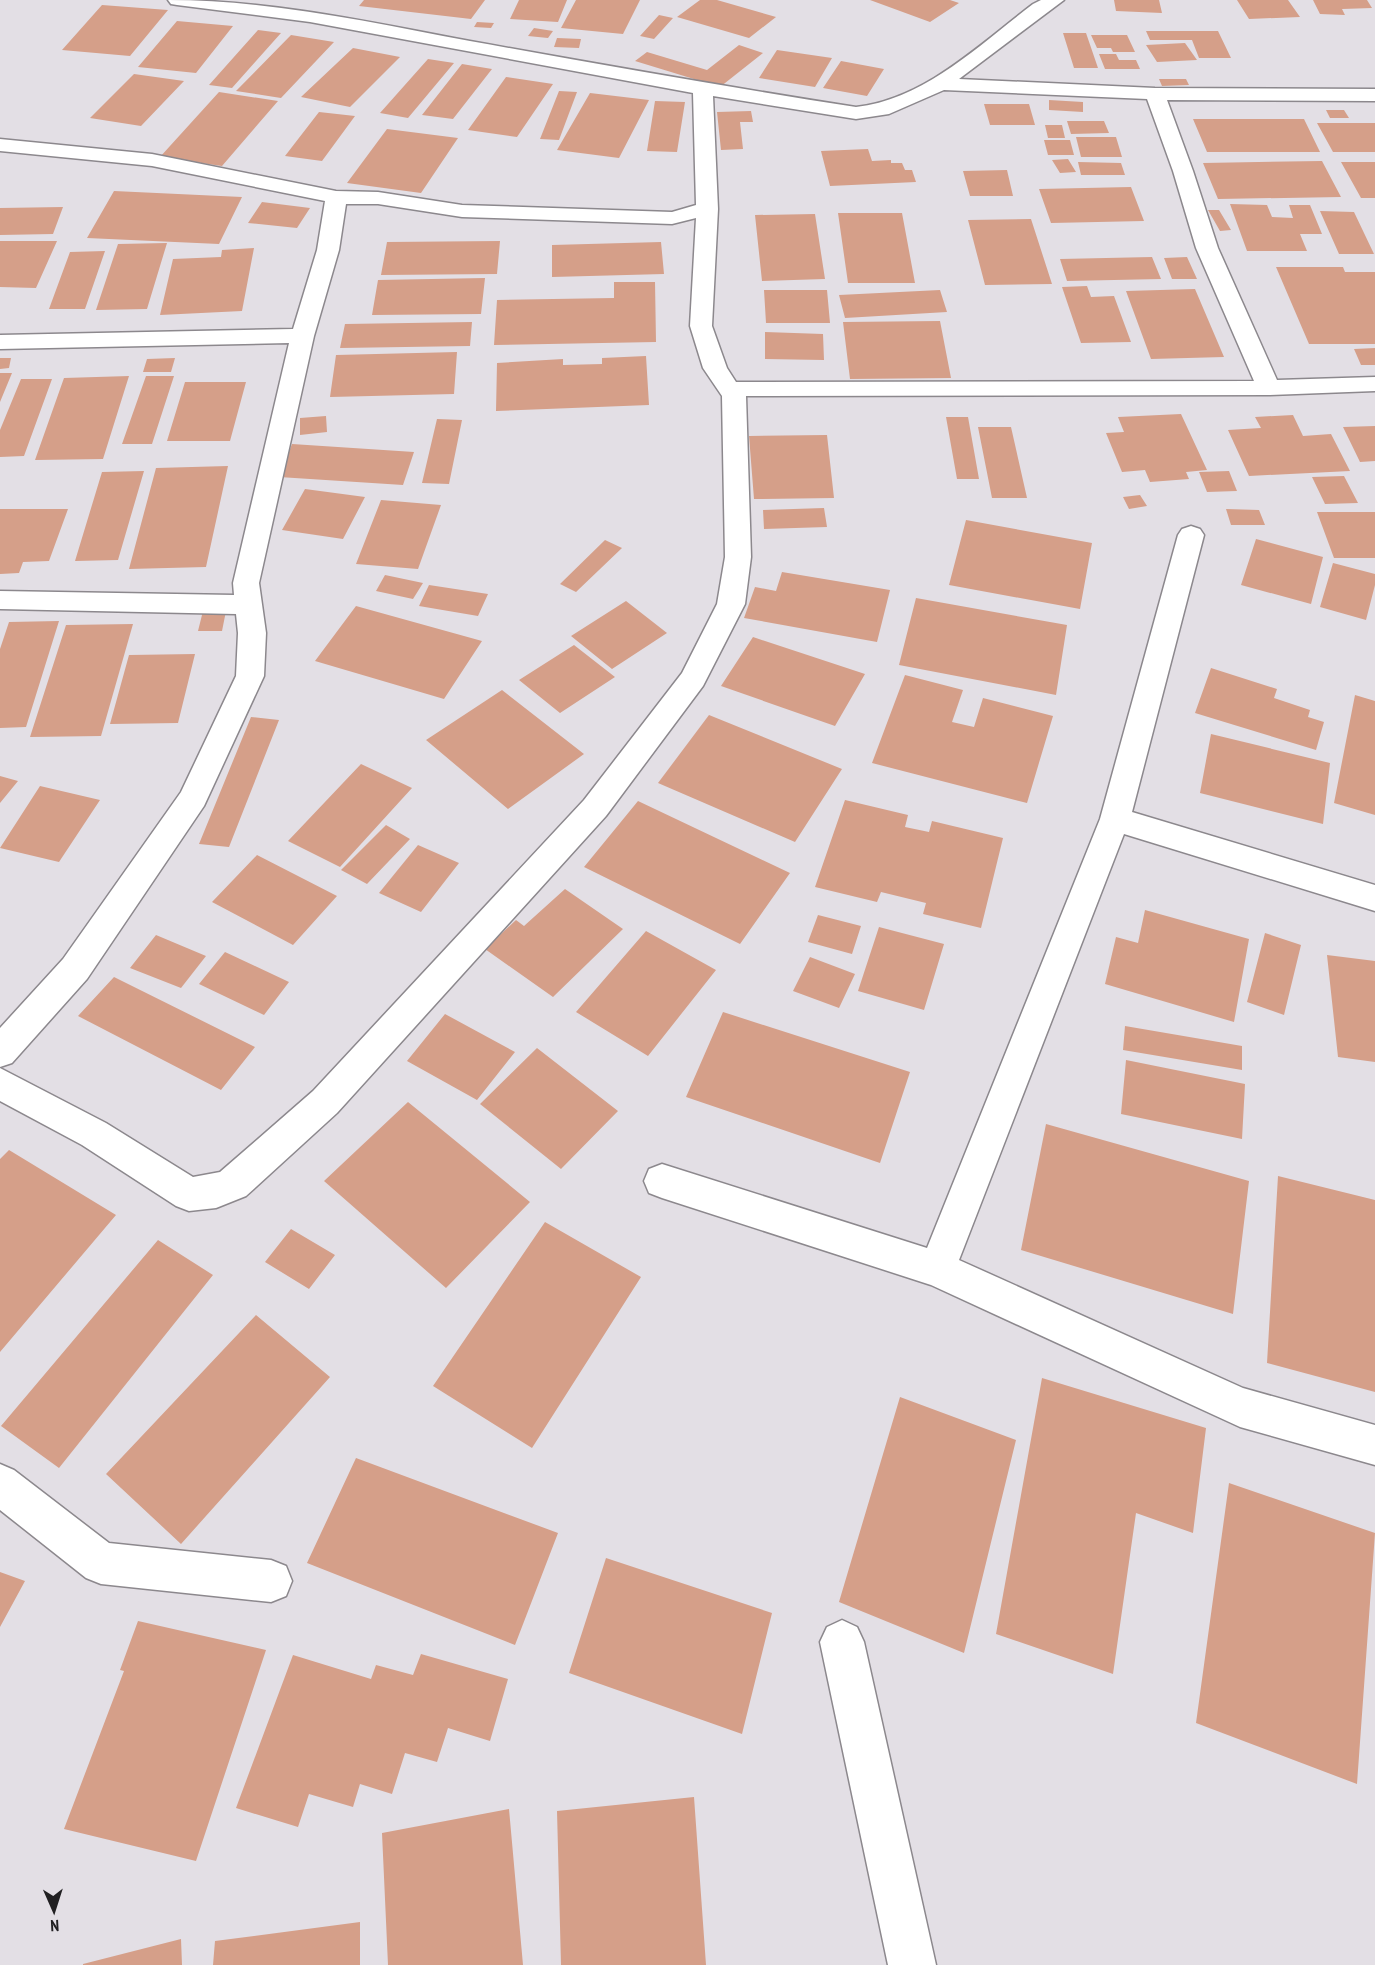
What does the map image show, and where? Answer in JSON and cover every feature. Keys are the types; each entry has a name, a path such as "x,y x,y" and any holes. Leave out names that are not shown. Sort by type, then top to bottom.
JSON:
{"street":[{"path":"177,0 310,18 856,113 882,110 941,84 1047,4"},
{"path":"1020,3 1047,4"},
{"path":"941,84 1155,94 1375,95"},
{"path":"0,1083 94,1134 189,1194 216,1191 233,1184 326,1102 595,808 693,679 731,604 738,556 734,396 715,368 701,326 707,209 703,88"},
{"path":"1155,94 1183,171 1207,248 1269,388"},
{"path":"0,145 152,160 336,197 378,198 462,211 672,218 707,209"},
{"path":"0,1052 75,969 193,798 250,676 252,633 246,583 302,336 328,250 336,197"},
{"path":"0,342 302,336"},
{"path":"728,389 1269,388 1375,384"},
{"path":"937,1269 1115,819 1191,535"},
{"path":"0,600 248,604"},
{"path":"1115,819 1375,898"},
{"path":"662,1181 937,1269 1240,1407 1375,1446"},
{"path":"0,1484 101,1563 271,1581"},
{"path":"842,1642 912,1965"}],"building":[{"path":"364,0 485,0 471,19 359,6"},
{"path":"519,0 567,0 558,22 510,19"},
{"path":"576,0 640,0 623,34 561,28"},
{"path":"700,0 717,0 776,17 749,38 677,17"},
{"path":"870,0 950,0 959,3 930,22"},
{"path":"1114,0 1159,0 1162,13 1116,11"},
{"path":"1237,0 1288,0 1300,17 1249,19"},
{"path":"1313,0 1367,0 1372,8 1342,9 1345,15 1320,14"},
{"path":"102,5 168,10 130,56 62,50"},
{"path":"659,15 673,18 654,39 640,36"},
{"path":"177,21 233,26 196,73 138,67"},
{"path":"477,22 494,23 491,28 474,27"},
{"path":"534,28 553,31 548,38 528,36"},
{"path":"258,30 281,33 232,88 209,85"},
{"path":"1146,31 1218,31 1231,58 1199,58 1192,40 1150,40"},
{"path":"1063,33 1086,33 1098,68 1074,68"},
{"path":"291,35 334,42 281,98 236,91"},
{"path":"1091,35 1127,35 1135,52 1113,52 1111,48 1097,48"},
{"path":"557,38 581,39 579,48 554,47"},
{"path":"1185,43 1197,60 1157,62 1146,45"},
{"path":"739,45 763,53 720,87 635,61 647,52 707,70"},
{"path":"353,48 400,57 350,107 301,97"},
{"path":"777,50 832,58 815,87 759,78"},
{"path":"1099,54 1116,54 1119,60 1136,60 1140,69 1105,69"},
{"path":"428,59 454,63 408,118 380,113"},
{"path":"841,61 884,69 867,96 823,88"},
{"path":"462,64 492,69 453,119 422,115"},
{"path":"134,74 184,81 141,126 90,118"},
{"path":"506,77 553,84 517,137 468,130"},
{"path":"1159,79 1186,79 1189,85 1162,86"},
{"path":"559,91 577,92 559,140 540,139"},
{"path":"219,92 278,101 222,166 160,157"},
{"path":"590,93 649,100 619,158 557,150"},
{"path":"1049,100 1083,102 1083,112 1049,110"},
{"path":"655,101 685,102 677,152 647,151"},
{"path":"984,104 1029,104 1035,125 990,125"},
{"path":"1326,110 1344,110 1349,118 1330,118"},
{"path":"751,111 753,122 740,122 743,149 721,150 717,112"},
{"path":"319,112 355,116 322,161 285,156"},
{"path":"1193,119 1304,119 1320,152 1207,152"},
{"path":"1067,121 1104,121 1109,133 1071,134"},
{"path":"1317,123 1375,123 1375,152 1333,152"},
{"path":"1045,125 1062,125 1065,138 1048,138"},
{"path":"387,129 458,138 421,193 347,183"},
{"path":"1076,137 1116,137 1122,157 1081,157"},
{"path":"1044,140 1070,140 1074,155 1048,155"},
{"path":"868,149 872,161 891,160 891,163 902,163 905,170 912,170 916,182 830,186 821,151"},
{"path":"1068,159 1076,172 1060,173 1052,160"},
{"path":"1322,161 1341,197 1218,199 1203,163"},
{"path":"1078,162 1121,163 1125,175 1081,175"},
{"path":"1341,162 1375,162 1375,198 1361,198"},
{"path":"1007,170 1013,196 970,196 963,171"},
{"path":"1131,187 1144,221 1051,223 1039,189"},
{"path":"114,191 242,197 219,244 87,238"},
{"path":"262,202 310,208 297,228 248,223"},
{"path":"1230,204 1267,205 1272,217 1293,218 1289,205 1310,205 1322,234 1300,234 1307,251 1247,251"},
{"path":"63,207 53,234 0,235 0,208"},
{"path":"1208,210 1219,210 1231,230 1220,231"},
{"path":"1320,211 1354,212 1374,254 1339,254"},
{"path":"838,213 902,213 915,283 848,283"},
{"path":"815,214 825,279 762,281 755,215"},
{"path":"1031,219 1052,284 985,285 968,220"},
{"path":"0,241 57,241 36,288 0,287"},
{"path":"500,241 497,274 381,275 387,242"},
{"path":"661,242 664,274 552,277 552,245"},
{"path":"167,243 147,309 96,310 118,244"},
{"path":"254,248 242,311 160,315 173,259 221,257 222,250"},
{"path":"105,251 85,309 49,309 70,252"},
{"path":"1152,257 1161,279 1067,281 1060,259"},
{"path":"1187,257 1197,279 1172,279 1164,258"},
{"path":"1276,267 1343,267 1345,272 1375,272 1375,344 1309,344"},
{"path":"485,278 481,314 372,315 378,280"},
{"path":"614,282 655,282 656,342 494,345 497,300 614,298"},
{"path":"1087,286 1091,297 1114,296 1131,342 1081,343 1062,287"},
{"path":"1195,289 1224,357 1151,359 1126,291"},
{"path":"764,290 827,290 830,323 766,323"},
{"path":"940,290 947,312 845,318 839,295"},
{"path":"940,321 951,378 850,379 843,322"},
{"path":"472,322 470,346 340,348 345,324"},
{"path":"765,332 823,334 824,360 765,359"},
{"path":"1375,348 1375,365 1361,365 1354,349"},
{"path":"457,352 454,394 330,397 336,355"},
{"path":"646,356 649,405 496,411 497,363 563,359 563,365 602,364 602,358"},
{"path":"0,358 11,358 9,368 0,369"},
{"path":"175,358 171,372 143,372 147,359"},
{"path":"0,373 12,373 0,402"},
{"path":"129,376 103,459 35,460 64,378"},
{"path":"146,376 174,376 152,444 122,444"},
{"path":"21,379 52,379 24,456 0,457 0,430"},
{"path":"185,382 246,382 230,441 167,441"},
{"path":"1181,414 1207,470 1186,472 1189,479 1150,482 1145,470 1122,472 1106,433 1124,432 1118,417"},
{"path":"1293,415 1303,436 1331,434 1350,471 1249,476 1228,430 1261,428 1255,417"},
{"path":"326,416 327,432 300,435 300,418"},
{"path":"946,417 968,417 979,479 957,479"},
{"path":"437,419 462,420 449,484 422,483"},
{"path":"1375,426 1375,461 1360,462 1343,427"},
{"path":"978,427 1011,427 1027,498 992,498"},
{"path":"827,435 834,498 754,499 749,436"},
{"path":"292,444 414,452 403,485 279,477"},
{"path":"228,466 206,567 129,569 156,468"},
{"path":"144,471 118,560 75,561 102,472"},
{"path":"1229,471 1237,491 1207,492 1199,472"},
{"path":"1344,476 1358,503 1325,504 1312,477"},
{"path":"305,489 365,497 343,539 282,530"},
{"path":"1140,495 1147,506 1129,509 1123,497"},
{"path":"381,500 441,505 418,569 356,564"},
{"path":"824,508 827,527 764,529 763,510"},
{"path":"0,509 68,509 49,561 23,562 19,573 0,574"},
{"path":"1226,509 1259,510 1265,525 1231,525"},
{"path":"1317,512 1375,512 1375,558 1334,558"},
{"path":"966,520 1092,543 1080,609 949,585"},
{"path":"1256,539 1323,557 1311,604 1241,585"},
{"path":"605,540 622,548 576,592 560,584"},
{"path":"1333,563 1375,574 1375,585 1366,620 1320,607"},
{"path":"782,572 890,590 877,642 744,618 755,587 776,591"},
{"path":"385,575 423,583 413,599 376,591"},
{"path":"429,585 488,594 478,616 419,606"},
{"path":"916,598 1067,625 1056,695 899,665"},
{"path":"626,601 667,633 612,669 571,636"},
{"path":"356,606 482,641 444,699 315,661"},
{"path":"203,611 226,611 222,631 198,631"},
{"path":"59,621 26,727 0,728 0,649 9,622"},
{"path":"133,624 101,736 30,737 66,625"},
{"path":"753,637 865,674 835,726 721,686"},
{"path":"574,645 615,677 560,713 519,680"},
{"path":"195,654 178,723 110,724 129,655"},
{"path":"1211,668 1277,689 1274,698 1310,710 1308,717 1324,722 1316,750 1195,713"},
{"path":"905,675 963,690 952,722 974,727 983,698 1053,716 1027,803 872,763"},
{"path":"502,690 584,754 508,809 426,740"},
{"path":"1355,695 1375,701 1375,815 1334,803"},
{"path":"709,715 842,769 795,842 658,783"},
{"path":"251,717 279,720 229,847 199,844"},
{"path":"1211,734 1330,763 1323,824 1200,793"},
{"path":"361,764 412,788 340,867 288,841"},
{"path":"0,776 18,781 0,803"},
{"path":"40,786 100,800 59,862 0,848"},
{"path":"845,800 908,815 905,827 929,832 932,821 1003,838 981,928 923,914 926,903 881,892 877,902 815,887"},
{"path":"638,801 790,873 740,944 584,867"},
{"path":"386,825 410,839 367,884 341,870"},
{"path":"418,845 459,863 421,912 379,893"},
{"path":"257,855 337,896 293,945 212,902"},
{"path":"565,889 623,929 553,997 485,949 516,920 524,926"},
{"path":"1145,910 1249,939 1234,1022 1105,984 1116,937 1138,943"},
{"path":"818,915 861,926 852,954 808,942"},
{"path":"879,927 944,944 924,1010 858,991"},
{"path":"646,931 716,970 648,1056 576,1012"},
{"path":"1265,933 1301,945 1284,1015 1247,1002"},
{"path":"156,935 206,956 181,988 130,968"},
{"path":"225,952 289,982 264,1015 199,984"},
{"path":"1327,955 1375,961 1375,1062 1338,1057"},
{"path":"810,957 855,974 839,1008 793,991"},
{"path":"114,977 255,1047 221,1090 78,1016"},
{"path":"723,1012 910,1072 880,1163 686,1097"},
{"path":"445,1014 515,1052 477,1100 407,1061"},
{"path":"1125,1026 1242,1046 1242,1070 1123,1050"},
{"path":"537,1048 618,1111 561,1169 480,1104"},
{"path":"1126,1060 1245,1084 1242,1139 1121,1114"},
{"path":"408,1102 530,1202 446,1288 324,1181"},
{"path":"1046,1124 1249,1181 1233,1314 1021,1250"},
{"path":"9,1150 116,1215 0,1352 0,1159"},
{"path":"1278,1176 1375,1200 1375,1392 1267,1363"},
{"path":"545,1222 641,1277 532,1448 433,1386"},
{"path":"291,1229 335,1255 309,1289 265,1262"},
{"path":"158,1240 213,1275 59,1468 1,1426"},
{"path":"256,1315 330,1377 181,1544 106,1474"},
{"path":"1042,1378 1206,1428 1193,1533 1136,1513 1113,1674 996,1634"},
{"path":"900,1397 1016,1440 964,1653 839,1602"},
{"path":"356,1458 558,1533 515,1645 307,1563"},
{"path":"1229,1483 1375,1533 1357,1784 1196,1723"},
{"path":"606,1558 772,1613 742,1734 569,1673"},
{"path":"0,1572 25,1581 0,1627"},
{"path":"138,1621 266,1650 196,1861 64,1829 124,1671 120,1670"},
{"path":"421,1654 508,1679 490,1741 448,1728 437,1762 405,1753 392,1794 360,1784 353,1807 309,1794 298,1827 236,1808 293,1655 371,1679 376,1665 413,1675"},
{"path":"694,1797 706,1965 561,1965 557,1811"},
{"path":"509,1809 523,1965 388,1965 382,1833"},
{"path":"360,1922 360,1965 213,1965 215,1941"},
{"path":"181,1939 182,1965 83,1965 83,1964"}]}
